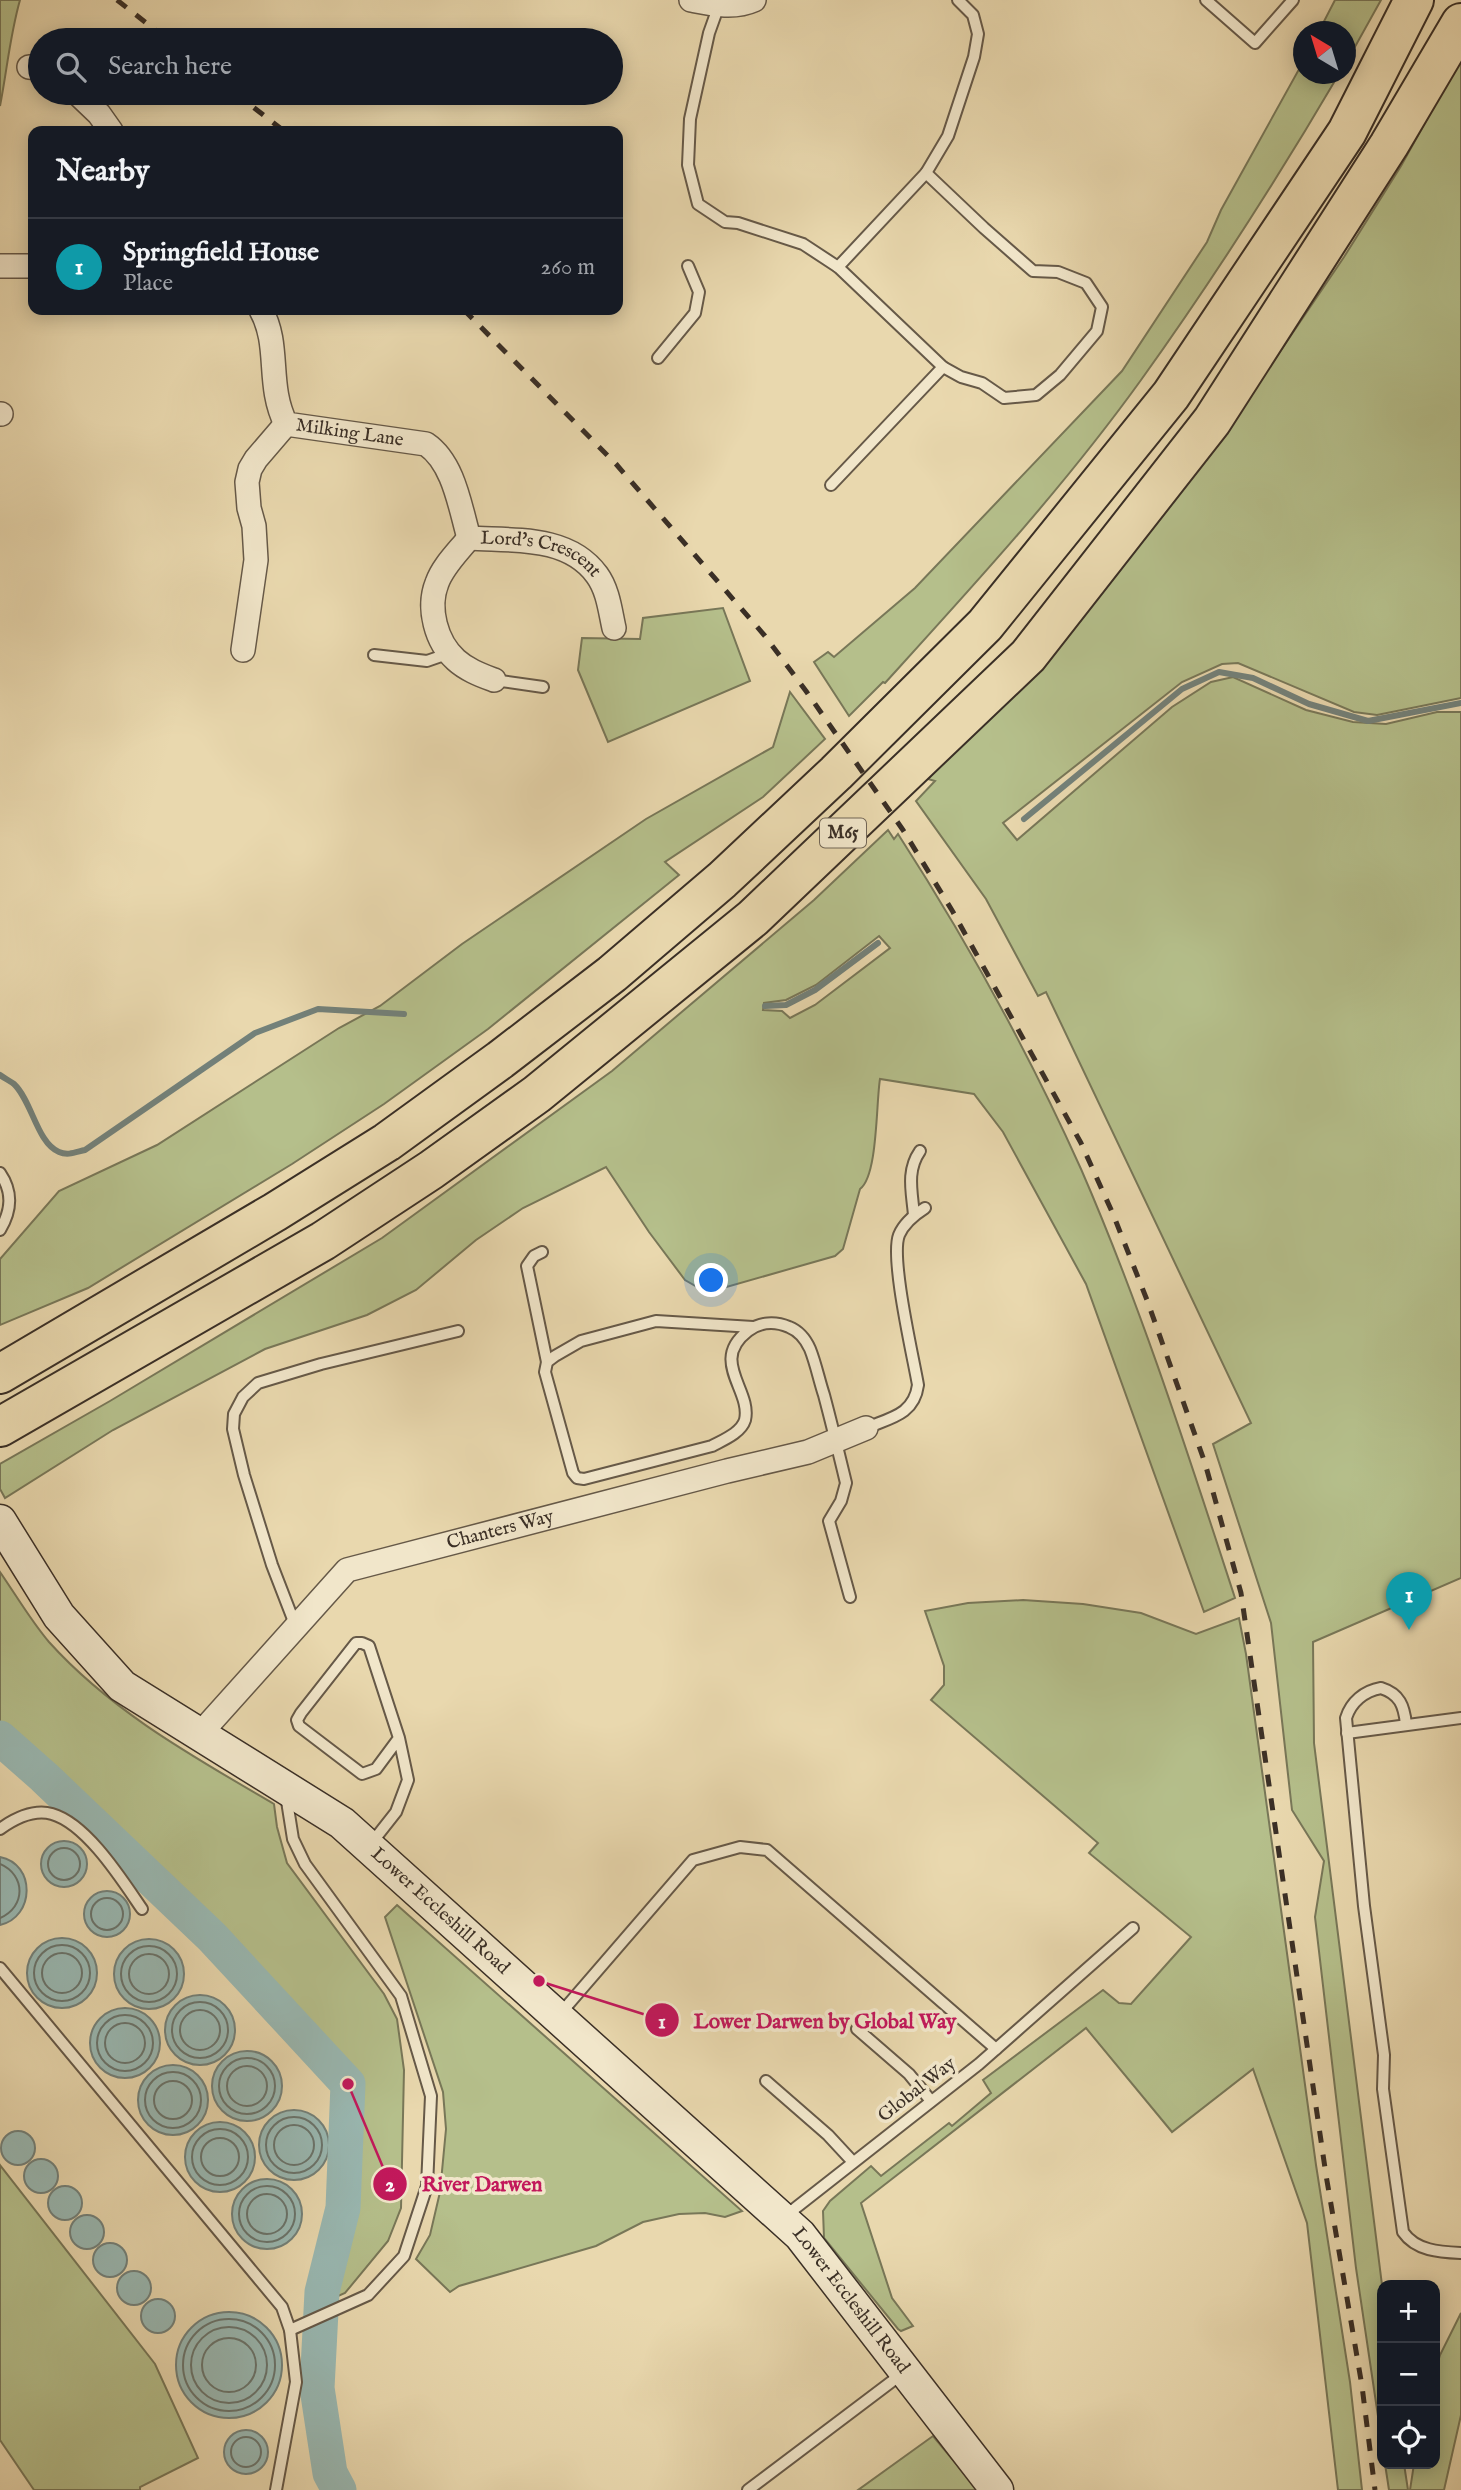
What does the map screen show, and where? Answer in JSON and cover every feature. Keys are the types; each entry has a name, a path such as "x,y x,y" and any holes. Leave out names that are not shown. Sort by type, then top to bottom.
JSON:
{"highway":[{"name":"M65","path":"0,1374 275,1212 410,1125 612,974 722,880 836,773 985,625 1171,396 1347,132 1413,0"},
{"name":"M65","path":"5,1425 323,1241 431,1170 537,1094 753,918 1028,656 1212,421 1389,145 1461,23"}],"street":[{"path":"691,0 719,5 746,4 754,0"},
{"path":"90,105 107,126"},
{"path":"0,266 28,266"},
{"name":"Milking Lane","path":"263,315 272,340 274,394 286,424 426,444 436,451 444,463 469,538"},
{"path":"243,650 256,560 247,482 257,459 286,424"},
{"path":"469,538 443,570 436,584 433,603 440,636 450,653 471,671 494,680"},
{"name":"Lord's Crescent","path":"469,538 539,541 582,560 597,575 604,588 614,628"},
{"name":"Chanters Way","path":"199,1735 347,1570 808,1452 866,1428"},
{"name":"Lower Eccleshill Road","path":"0,1521 59,1616 122,1686 342,1823 800,2235 997,2490"}],"lane":[{"path":"838,267 926,173 948,136 974,57 978,34 973,15 958,0"},
{"path":"1206,0 1255,43 1293,0"},
{"path":"719,5 709,33 691,119 688,165 698,204 726,222 738,223 803,244 838,267 943,368 982,383 1004,398 1036,396 1060,375 1097,331 1102,307 1086,283 1058,272 1033,271 926,173"},
{"path":"658,358 695,313 699,292 688,266"},
{"path":"831,485 943,368"},
{"path":"374,655 427,661 450,653"},
{"path":"494,680 543,687"},
{"path":"914,1215 910,1176 912,1163 920,1151"},
{"path":"0,1173 9,1190 10,1210 0,1230"},
{"path":"866,1428 901,1413 916,1397 918,1385 896,1248 899,1236 914,1215 925,1208"},
{"path":"542,1252 534,1256 527,1266 547,1362 547,1385 570,1465 577,1478 584,1479 712,1446 739,1430 745,1420 745,1410 732,1362 735,1348 742,1336 753,1327"},
{"path":"547,1362 581,1342 656,1321 753,1327 780,1323 793,1328 803,1338 814,1360 846,1483 841,1501 829,1521 850,1597"},
{"path":"296,1627 272,1564 244,1475 233,1429 234,1414 243,1397 258,1383 321,1364 458,1331"},
{"path":"369,1847 396,1812 408,1780 400,1738 369,1646 356,1643 301,1713 297,1720 299,1726 362,1774 376,1769 400,1738"},
{"path":"1406,1724 1400,1700 1394,1693 1381,1688 1366,1693 1349,1710 1346,1718 1364,1906 1384,2055 1383,2089 1403,2232 1413,2244 1461,2253"},
{"path":"1347,1733 1461,1718"},
{"path":"285,1788 293,1839 305,1864 401,1996 431,2096 427,2186 404,2256 368,2295 290,2330"},
{"path":"0,1829 12,1821 34,1813 52,1814 78,1830 110,1862 142,1909"},
{"path":"557,2018 693,1860 740,1847 767,1850 996,2049"},
{"name":"Global Way","path":"782,2219 996,2049 1133,1928"},
{"path":"0,1968 282,2306 290,2330 296,2382 276,2490"},
{"path":"857,2029 909,2074 931,2101"},
{"path":"766,2081 828,2135 853,2162"},
{"path":"748,2490 906,2371"}],"green space":[{"path":"0,0 20,0 0,106"},
{"path":"1335,0 1381,0 1356,45 1356,21 1324,21"},
{"path":"1461,58 1461,698 1377,715 1354,712 1238,663 1222,664 1182,682 1003,823 1017,840 1172,707 1211,682 1233,677 1306,710 1353,722 1386,724 1437,712 1461,712 1461,1578 1313,1642 1314,1743 1381,2280 1377,2280 1377,2409 1356,2268 1315,1917 1324,1861 1292,1810 1271,1623 1213,1444 1251,1423 1046,992 1038,996 986,899 916,801 935,781 928,779 1006,697 1256,387 1344,257 1401,166"},
{"path":"1293,80 1293,84 1333,84 1244,229 1112,420 1018,535 885,683 849,716 814,662 828,652 834,657 915,588 1122,371 1207,242 1221,210"},
{"path":"723,608 750,681 608,742 578,670 582,638 640,639 643,618"},
{"path":"790,692 825,739 763,797 665,862 679,875 488,1029 384,1104 292,1164 88,1288 0,1325 0,1259 59,1191 157,1145 339,1028 380,1006 462,944 646,819 773,747"},
{"path":"888,830 894,839 898,834 948,915 996,998 1081,1169 1163,1382 1235,1598 1204,1612 1086,1284 1003,1132 974,1094 880,1079 870,1170 860,1189 843,1249 835,1256 716,1290 699,1288 685,1280 606,1167 523,1208 476,1240 416,1290 367,1315 265,1349 113,1430 5,1498 0,1489 0,1464 382,1238 612,1071 814,900","holes":["879,936 890,948 815,1005 790,1018 782,1011 763,1010 764,1003 786,1000 816,985"]},
{"path":"0,1572 49,1642 99,1690 155,1732 274,1804 287,1863 384,1994 397,2019 404,2070 401,2208 388,2241 345,2293 327,2301 351,2210 358,2078 217,1922 0,1725"},
{"path":"1023,1600 1083,1604 1141,1613 1196,1634 1239,1618 1316,2165 1350,2382 1362,2490 1338,2490 1307,2223 1253,2069 1172,2132 1086,2028 861,2203 892,2298 913,2326 901,2331 824,2238 823,2211 830,2201 871,2166 881,2176 949,2123 952,2126 991,2093 983,2080 1103,1990 1119,2003 1131,2004 1191,1937 1089,1853 1098,1843 931,1700 944,1685 944,1666 925,1611 968,1603"},
{"path":"397,1905 742,2211 725,2217 705,2213 679,2214 643,2222 596,2246 459,2286 450,2292 416,2259 430,2235 440,2192 446,2129 443,2092 385,1917"},
{"path":"0,2165 155,2364 198,2458 140,2487 140,2490 34,2490 0,2440"},
{"path":"1461,2313 1461,2415 1444,2490 1410,2490 1413,2469 1440,2469 1440,2355"},
{"path":"933,2436 978,2490 858,2490"},
{"path":"1386,2469 1405,2469 1408,2490 1389,2490"}],"water":[{"path":"64,1841 80,1848 87,1864 80,1880 64,1887 48,1880 41,1864 48,1848"},
{"path":"0,1857 20,1869 27,1891 20,1912 12,1920 0,1925"},
{"path":"107,1891 123,1898 130,1914 123,1930 107,1937 91,1930 84,1914 91,1898"},
{"path":"69,1938 82,1944 91,1953 95,1959 95,1987 87,1998 76,2006 55,2008 37,1998 29,1987 27,1966 37,1948 48,1940"},
{"path":"156,1939 169,1945 178,1954 182,1960 182,1988 174,1999 163,2007 142,2009 124,1999 116,1988 114,1967 124,1949 135,1941"},
{"path":"207,1995 220,2001 229,2010 233,2016 233,2044 225,2055 214,2063 193,2065 175,2055 167,2044 165,2023 175,2005 186,1997"},
{"path":"132,2008 145,2014 154,2023 158,2029 158,2057 150,2068 139,2076 118,2078 100,2068 92,2057 90,2036 100,2018 111,2010"},
{"path":"254,2051 267,2057 276,2066 280,2072 280,2100 272,2111 261,2119 240,2121 222,2111 214,2100 212,2079 222,2061 233,2053"},
{"path":"180,2065 193,2071 202,2080 206,2086 206,2114 198,2125 187,2133 166,2135 148,2125 140,2114 138,2093 148,2075 159,2067"},
{"path":"301,2110 314,2116 323,2125 327,2131 327,2159 319,2170 308,2178 287,2180 269,2170 261,2159 259,2138 269,2120 280,2112"},
{"path":"227,2122 240,2128 249,2137 253,2143 253,2171 245,2182 234,2190 213,2192 195,2182 187,2171 185,2150 195,2132 206,2124"},
{"path":"18,2131 30,2136 35,2148 30,2160 18,2165 6,2160 1,2148 6,2136"},
{"path":"41,2159 53,2164 58,2176 53,2188 41,2193 29,2188 24,2176 29,2164"},
{"path":"274,2179 287,2185 296,2194 300,2200 300,2228 292,2239 281,2247 260,2249 242,2239 234,2228 232,2207 242,2189 253,2181"},
{"path":"65,2186 77,2191 82,2203 77,2215 65,2220 53,2215 48,2203 53,2191"},
{"path":"87,2215 99,2220 104,2232 99,2244 87,2249 75,2244 70,2232 75,2220"},
{"path":"110,2243 122,2248 127,2260 122,2272 110,2277 98,2272 93,2260 98,2248"},
{"path":"134,2271 146,2276 151,2288 146,2300 134,2305 122,2300 117,2288 122,2276"},
{"path":"158,2299 170,2304 175,2316 170,2328 158,2333 146,2328 141,2316 146,2304"},
{"path":"229,2312 249,2316 267,2327 278,2345 282,2365 278,2385 267,2403 249,2414 229,2418 209,2414 191,2403 180,2385 176,2365 180,2345 191,2327 209,2316"},
{"path":"246,2430 261,2437 268,2452 261,2467 246,2474 231,2467 224,2452 231,2437"}],"waterway":[{"path":"1024,819 1182,689 1219,672 1253,678 1309,704 1368,721 1461,703"},
{"path":"765,1006 786,1005 815,990 878,943"},
{"path":"0,1075 20,1091 51,1147 62,1153 72,1153 85,1150 255,1033 318,1009 404,1014"},
{"path":"0,1738 212,1937 348,2084 343,2208 322,2292 317,2388 330,2473 339,2490"}],"railway":[{"path":"117,0 153,28"},
{"path":"250,105 278,126"},
{"path":"469,315 616,464 765,636 806,691 903,830 953,912 1081,1143 1113,1214 1205,1463 1241,1593 1326,2175 1362,2386 1375,2490"}],"place":[{"name":"Springfield House","path":"1409,1630"},
{"name":"Lower Darwen by Global Way","path":"539,1981"},
{"name":"River Darwen","path":"348,2084"}]}
